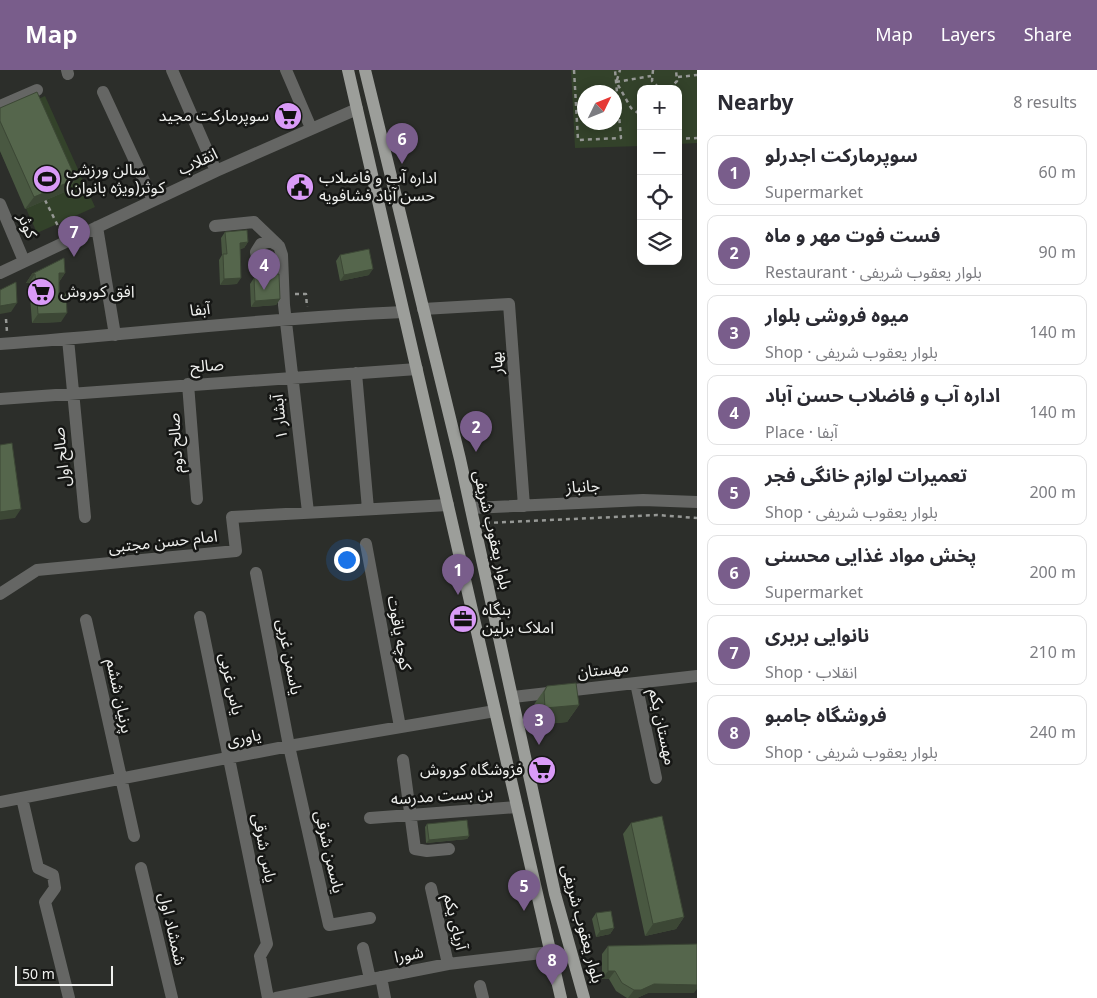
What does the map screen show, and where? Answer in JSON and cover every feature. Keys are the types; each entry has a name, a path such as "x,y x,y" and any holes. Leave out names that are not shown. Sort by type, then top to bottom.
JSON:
{"main road":[{"path":"348,70 561,998"},
{"name":"بلوار یعقوب شریفی","path":"365,70 471,508 555,894 584,998"},
{"path":"357,109 373,105"},
{"path":"448,505 471,508"},
{"path":"495,711 513,697"},
{"path":"550,952 571,949"}],"street":[{"path":"172,70 216,171"},
{"path":"286,70 311,128"},
{"path":"0,106 36,90"},
{"path":"103,92 153,200"},
{"name":"انقلاب","path":"0,273 216,171 357,109"},
{"name":"کوثر","path":"0,204 24,261"},
{"path":"215,226 254,222"},
{"path":"254,222 281,251"},
{"path":"254,222 258,262 265,266 278,268 281,251"},
{"path":"96,227 115,335"},
{"path":"256,252 261,244 270,241 281,251"},
{"name":"آبشار ۱","path":"278,268 308,512"},
{"name":"بهار","path":"423,310 510,304 524,506"},
{"name":"آبفا","path":"0,344 285,318 404,312"},
{"name":"صالح اول","path":"68,339 85,517"},
{"name":"صالح","path":"0,399 416,369"},
{"path":"356,373 368,509"},
{"name":"صالح دوم","path":"188,384 197,499"},
{"name":"جانباز","path":"471,508 643,500 697,502"},
{"name":"امام حسن مجتبی","path":"0,594 38,570 236,551 232,517 448,505"},
{"name":"کوچه یاقوت","path":"366,544 400,727"},
{"name":"یاسمن غربی","path":"256,573 289,746"},
{"name":"یاس غربی","path":"200,617 230,757"},
{"name":"پرنیان ششم","path":"86,620 134,836"},
{"name":"مهستان","path":"513,697 697,676"},
{"name":"مهستان یکم","path":"636,683 656,778"},
{"name":"یاوری","path":"0,802 289,746 495,711"},
{"name":"یاسمن شرقی","path":"289,746 329,925 370,918"},
{"name":"یاس شرقی","path":"230,757 266,944 260,956 268,998"},
{"path":"403,760 416,849 427,851 449,849"},
{"path":"22,798 38,868 53,875 55,888 45,902 69,998"},
{"name":"بن بست مدرسه","path":"370,818 517,807"},
{"name":"شمشاد اول","path":"141,868 172,998"},
{"name":"آریای یکم","path":"431,888 448,964"},
{"path":"363,948 385,998"},
{"name":"شورا","path":"276,998 448,964 550,952"}],"path":[{"path":"574,70 578,140 621,138 615,70"},
{"path":"620,70 616,82 631,108 637,112"},
{"path":"653,70 651,76 655,85"},
{"path":"674,85 678,77 676,70"},
{"path":"678,77 697,75"},
{"path":"616,82 651,76"},
{"path":"682,139 697,138"},
{"path":"45,200 66,241"},
{"path":"303,294 306,294 307,299"},
{"path":"474,523 657,515 697,518"}],"green space":[{"path":"571,70 697,70 697,143 682,144 682,85 637,85 637,146 575,148"},
{"name":"سالن ورزشی کوثر(ویژه بانوان)","path":"45,96 95,207 37,233 0,151 0,116"}],"building":[{"name":"سالن ورزشی کوثر(ویژه بانوان)","path":"37,92 76,179 34,197 0,121 0,108"},
{"path":"247,230 248,242 240,243 241,278 224,279 223,254 227,254 225,232"},
{"path":"369,249 373,269 344,275 340,255"},
{"name":"افق کوروش","path":"64,258 65,273 59,273 59,294 66,293 67,313 38,314 35,274 32,274"},
{"path":"268,274 279,274 280,299 255,301 254,278 268,278"},
{"path":"16,282 17,303 0,306 0,290"},
{"path":"12,443 21,509 0,512 0,445"},
{"path":"576,683 579,705 545,708 544,692 547,686"},
{"path":"662,816 684,917 653,924 631,823"},
{"path":"467,820 469,836 429,840 427,824"},
{"path":"611,911 614,928 600,931 596,913"},
{"path":"697,944 697,985 654,984 641,990 634,990 622,983 615,971 608,971 608,946"}],"place":[{"name":"سوپرمارکت مجید","path":"288,116"},
{"name":"پخش مواد غذایی محسنی","path":"402,164"},
{"name":"سالن ورزشی کوثر(ویژه بانوان)","path":"47,179"},
{"name":"اداره آب و فاضلاب حسن آباد فشافویه","path":"300,187"},
{"name":"نانوایی بربری","path":"74,257"},
{"name":"اداره آب و فاضلاب حسن آباد","path":"264,290"},
{"name":"افق کوروش","path":"41,292"},
{"name":"فست فوت مهر و ماه","path":"476,452"},
{"name":"سوپرمارکت اجدرلو","path":"458,595"},
{"name":"بنگاه املاک برلین","path":"463,619"},
{"name":"میوه فروشی بلوار","path":"539,745"},
{"name":"فزوشگاه کوروش","path":"542,770"},
{"name":"تعمیرات لوازم خانگی فجر","path":"524,911"},
{"name":"فروشگاه جامبو","path":"552,985"}]}
